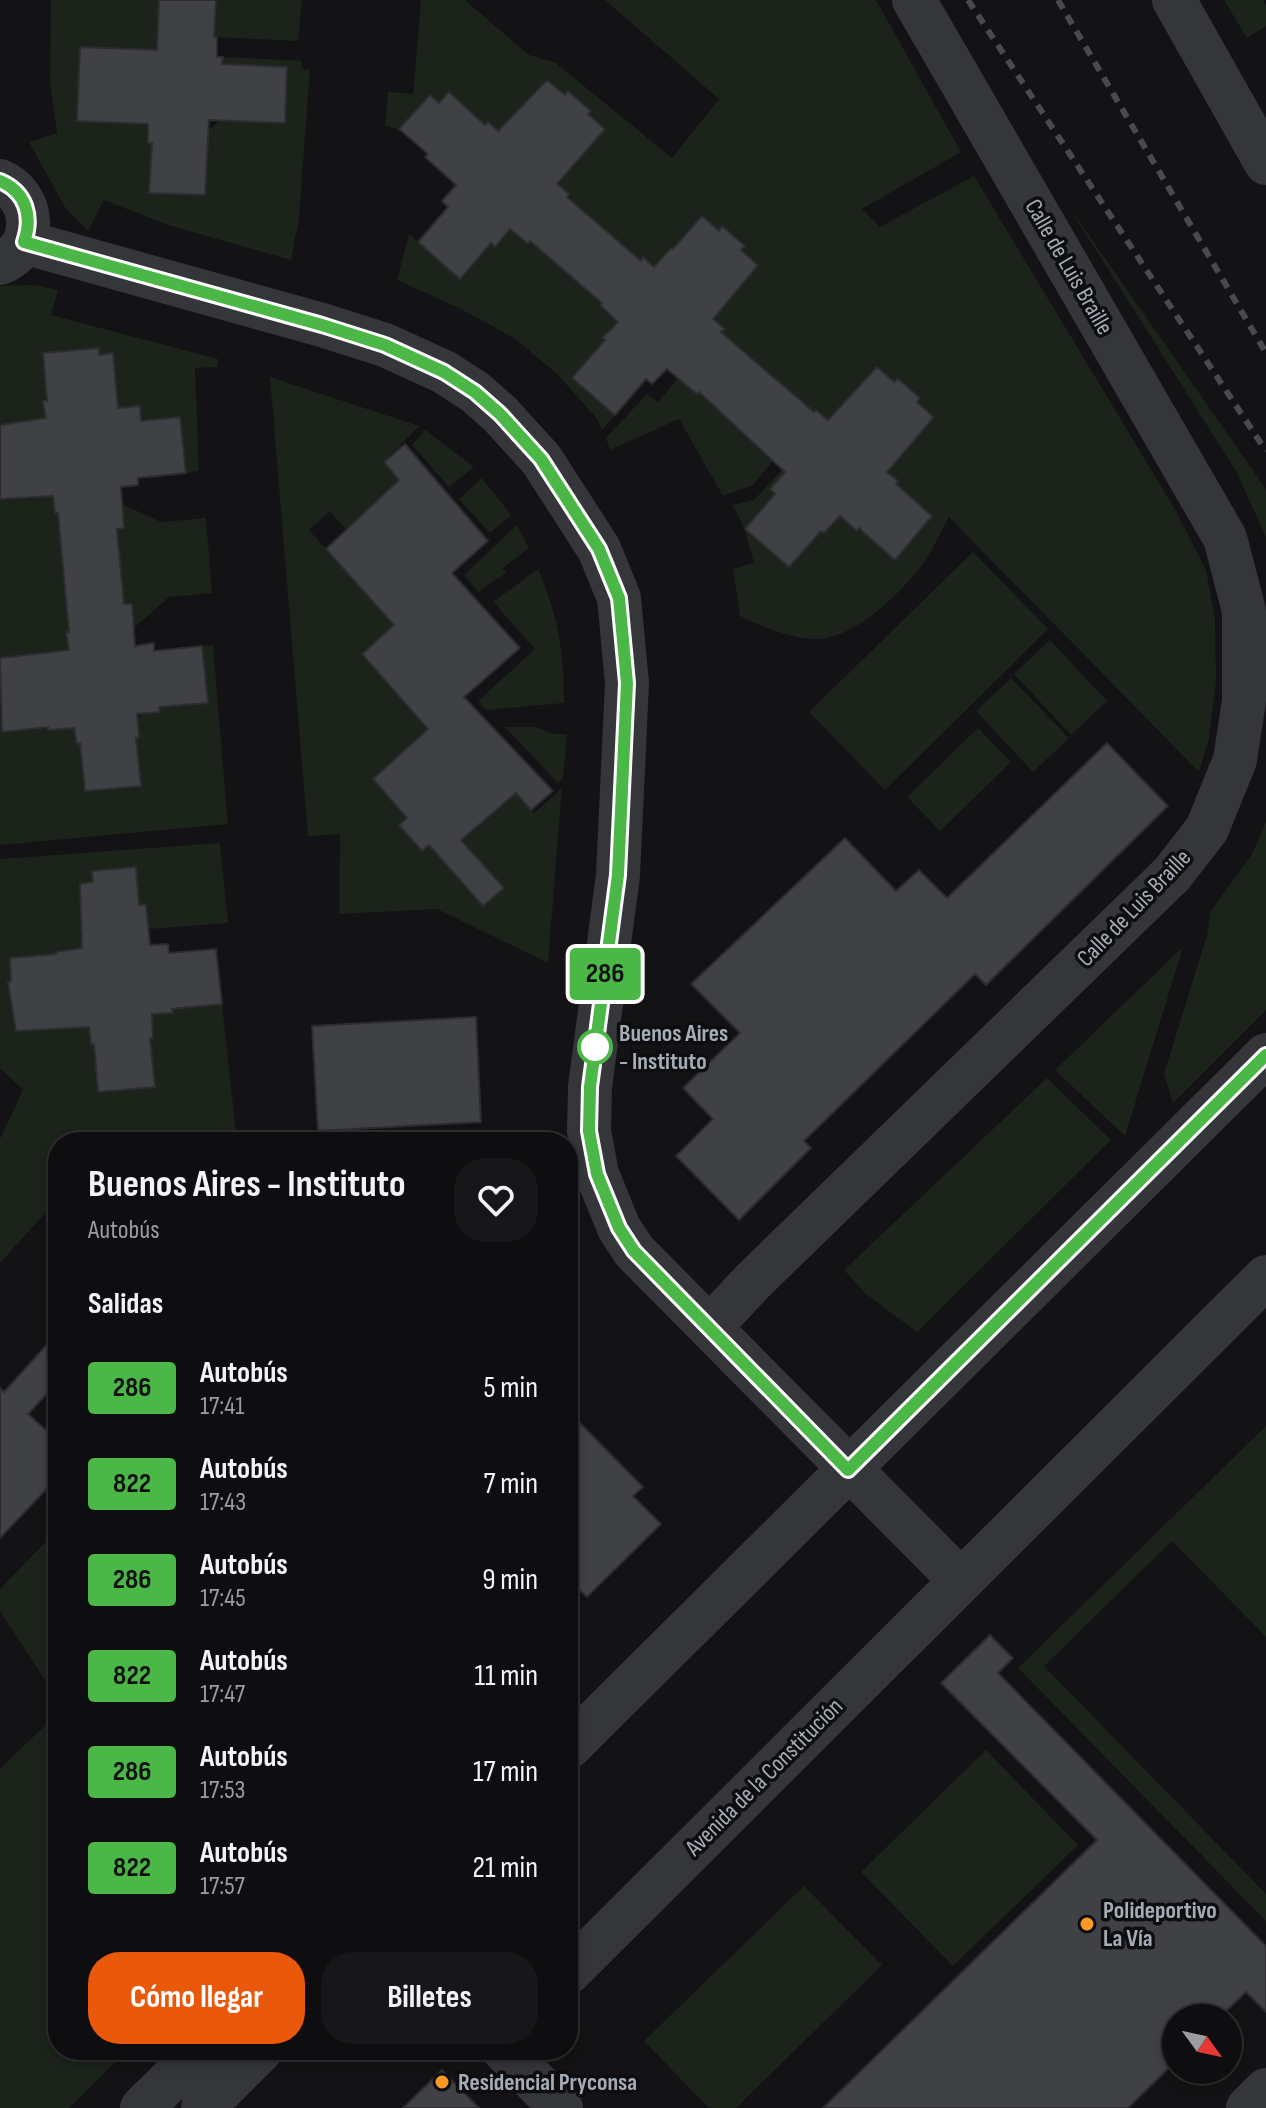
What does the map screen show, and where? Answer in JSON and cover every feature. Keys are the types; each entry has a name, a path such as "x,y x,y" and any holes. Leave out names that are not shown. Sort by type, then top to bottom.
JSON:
{"street":[{"name":"Calle de Luis Braille","path":"710,1327 752,1282 1172,874 1207,829 1235,760 1244,701 1244,611 1225,538 914,0"},
{"path":"1174,0 1266,163"},
{"path":"0,181 18,192 25,203 28,229 12,252 322,325 385,345 444,372 475,392 541,459 599,549 619,598 627,683 618,875 590,1087 589,1131 597,1174 619,1228 634,1251 961,1581"},
{"path":"578,1736 1266,1055"},
{"name":"Avenida de la Constitución","path":"578,1963 1266,1277"},
{"path":"142,2108 191,2060"},
{"path":"203,2108 251,2060"},
{"path":"514,2060 561,2108"},
{"path":"1248,2108 1266,2090"}],"shaded area":[{"path":"51,0 159,0 159,47 144,61 80,48 77,120 140,114 155,130 148,143 152,143 150,193 205,195 207,133 222,118 284,122 287,67 222,64 223,57 301,61 302,69 310,70 299,218 291,260 168,225 104,200 88,231 66,209 29,142 57,133 50,81"},
{"path":"216,0 302,0 298,41 211,37"},
{"path":"421,0 465,0 529,55 556,63 672,158 719,99 605,0 876,0 961,152 862,209 880,227 974,176 1176,511 1206,570 1215,619 1216,682 1209,737 1199,772 949,517 925,561 904,586 878,611 848,631 817,639 797,637 740,616 733,569 754,563 744,528 733,505 754,500 790,461 783,477 770,488 775,494 745,529 789,567 821,531 825,533 830,527 829,512 849,518 856,530 859,528 895,560 932,516 896,484 898,481 892,475 883,476 889,459 898,459 904,452 902,449 933,416 917,402 920,398 898,379 894,382 877,367 848,403 846,401 839,407 840,417 824,424 823,416 817,410 814,412 721,332 725,329 717,322 710,322 715,307 724,306 730,300 727,296 758,265 741,250 745,245 723,226 719,231 702,216 650,277 643,258 640,261 567,197 569,194 562,189 554,189 559,172 570,171 575,164 572,162 605,129 569,91 516,140 485,125 449,92 439,103 430,95 399,129 385,126 388,92 413,94"},
{"path":"1224,0 1263,0 1266,5 1266,26 1247,38"},
{"path":"1065,201 1266,489 1266,537 1236,471"},
{"path":"520,224 530,241 602,303 600,306 613,311 621,330 608,332 602,337 605,340 572,378 615,415 602,430 597,419 557,374 514,338 459,308 397,280 409,234 460,279 491,243 496,247 503,239 502,231"},
{"path":"34,285 58,290 51,315 218,359 217,367 195,368 199,471 186,473 180,417 141,421 139,406 118,408 113,353 99,355 98,348 43,354 47,401 43,402 44,409 52,416 34,425 28,420 19,421 19,426 0,425 0,286"},
{"path":"270,377 419,426 384,462 406,488 351,536 330,511 309,530 360,587 397,622 362,654 429,729 407,818 399,825 422,850 429,845 457,876 477,858 455,833 508,784 534,813 562,788 548,963 437,909 339,914 340,834 308,836"},
{"path":"678,378 697,394 699,392 773,461 753,485 723,496 679,419 610,450 606,438 647,394 658,402"},
{"path":"425,430 474,467 449,487 412,445"},
{"path":"482,478 511,515 490,533 459,499"},
{"path":"39,491 60,497 54,505 58,513 69,632 66,633 67,640 77,647 55,656 49,651 41,652 41,656 0,658 0,499 26,494 27,499 34,498"},
{"path":"122,504 161,522 206,518 212,593 169,597 134,628 124,604 117,529 124,528"},
{"path":"517,525 529,548 503,568 506,573 478,592 464,575"},
{"path":"973,552 1048,629 885,790 809,712"},
{"path":"538,569 558,634 564,703 486,710 478,701 535,649 493,602"},
{"path":"1050,640 1107,701 1071,735 1014,674"},
{"path":"213,645 228,824 0,845 0,714 2,732 83,723 76,737 77,744 80,743 85,791 140,786 136,738 139,738 139,729 133,725 146,708 208,703 202,646"},
{"path":"1011,678 1069,738 1033,772 976,711"},
{"path":"505,727 536,727 552,734 567,734 563,779 558,783"},
{"path":"978,728 1011,762 940,831 907,797"},
{"path":"1266,822 1266,1010 1173,1103 1164,1074 1207,935 1210,912 1252,854"},
{"path":"220,843 228,923 149,929 146,905 139,905 136,867 93,871 93,882 80,885 84,932 80,933 81,940 88,946 71,957 64,951 56,952 56,956 10,958 11,981 8,982 16,1031 62,1024 63,1029 70,1029 76,1022 96,1029 90,1037 91,1044 94,1044 99,1092 155,1087 150,1038 142,1024 158,1007 172,1013 172,1009 222,1004 236,1132 48,1132 48,1210 0,1263 0,1139 23,1090 0,1068 0,859"},
{"path":"1183,947 1125,1136 1055,1070"},
{"path":"1047,1078 1111,1140 917,1332 866,1294 844,1270"},
{"path":"1266,1426 1266,1637 1172,1541 1044,1666 1266,1894 1266,1921 1018,1668"},
{"path":"48,1539 48,1685 0,1611 0,1589"},
{"path":"48,1723 48,2060 118,2060 69,2108 0,2108 0,1769"},
{"path":"986,1750 1078,1845 953,1966 861,1872"},
{"path":"804,1886 882,1965 736,2108 709,2108 644,2041"}],"building":[{"path":"159,0 216,0 214,37 217,37 217,57 223,57 222,64 287,67 285,123 209,120 205,195 149,193 152,143 148,143 148,124 77,121 80,47 157,50"},
{"path":"547,80 565,95 568,91 591,111 588,114 605,129 557,184 569,194 567,197 641,261 643,257 654,267 702,216 719,231 722,226 745,246 741,250 758,265 713,319 725,329 721,332 814,412 816,410 828,420 877,367 894,382 898,379 920,398 917,402 934,417 887,472 932,516 895,560 859,528 857,531 840,516 824,533 821,531 789,567 745,529 775,494 770,489 785,472 699,392 697,394 667,369 652,384 646,379 615,415 572,378 618,322 600,305 602,303 530,241 528,244 510,229 495,247 491,243 460,279 418,242 448,207 442,201 456,185 425,157 428,154 399,129 430,95 439,103 449,92 485,125 488,122 498,131"},
{"path":"99,348 99,355 113,353 118,408 140,406 141,421 180,417 186,473 138,478 138,485 121,487 124,528 117,529 124,604 132,604 135,646 154,643 154,651 202,646 208,703 159,707 159,712 137,714 141,786 85,791 80,743 77,744 74,728 48,730 48,727 2,732 0,658 69,650 66,632 69,632 58,513 55,513 53,496 0,499 0,425 46,418 43,353"},
{"path":"405,444 488,541 452,573 520,648 464,697 553,791 531,810 516,793 461,840 504,888 483,906 429,845 422,851 399,825 407,818 373,779 428,729 362,654 394,625 326,549 399,480 384,462"},
{"path":"1107,743 1168,806 986,985 975,974 804,1141 811,1148 739,1220 676,1156 713,1119 683,1088 740,1033 691,984 845,838 896,891 919,870 947,898"},
{"path":"136,867 139,905 146,905 150,945 168,944 169,953 216,949 222,1004 152,1014 153,1038 150,1038 155,1087 98,1092 94,1044 91,1044 89,1027 16,1031 8,982 11,981 10,958 82,948 80,884 93,882 92,871"},
{"path":"476,1017 481,1122 318,1131 312,1026"},
{"path":"48,1343 48,1393 28,1414 48,1432 48,1488 0,1538 0,1388 4,1392"},
{"path":"578,1421 643,1487 633,1496 661,1524 587,1597 578,1589"},
{"name":"Polideportivo La Vía","path":"990,1635 1013,1658 998,1673 1266,1946 1266,2012 1246,1992 1234,2004 1162,2004 1162,2075 1128,2108 823,2108 1097,1840 941,1683"},
{"name":"Residencial Pryconsa","path":"442,2070 479,2108 403,2108"}],"railway":[{"path":"968,0 1266,451"},
{"path":"1058,0 1266,353"}],"bus line":[{"name":"286","path":"0,181 18,192 25,203 28,229 24,242 385,345 444,372 475,392 541,459 599,549 619,598 627,683 618,875 590,1087 589,1131 597,1174 619,1228 634,1251 848,1470 1266,1055"}],"place":[{"name":"Buenos Aires - Instituto","path":"595,1047"},
{"name":"Polideportivo La Vía","path":"1087,1924"},
{"name":"Residencial Pryconsa","path":"442,2082"}]}
